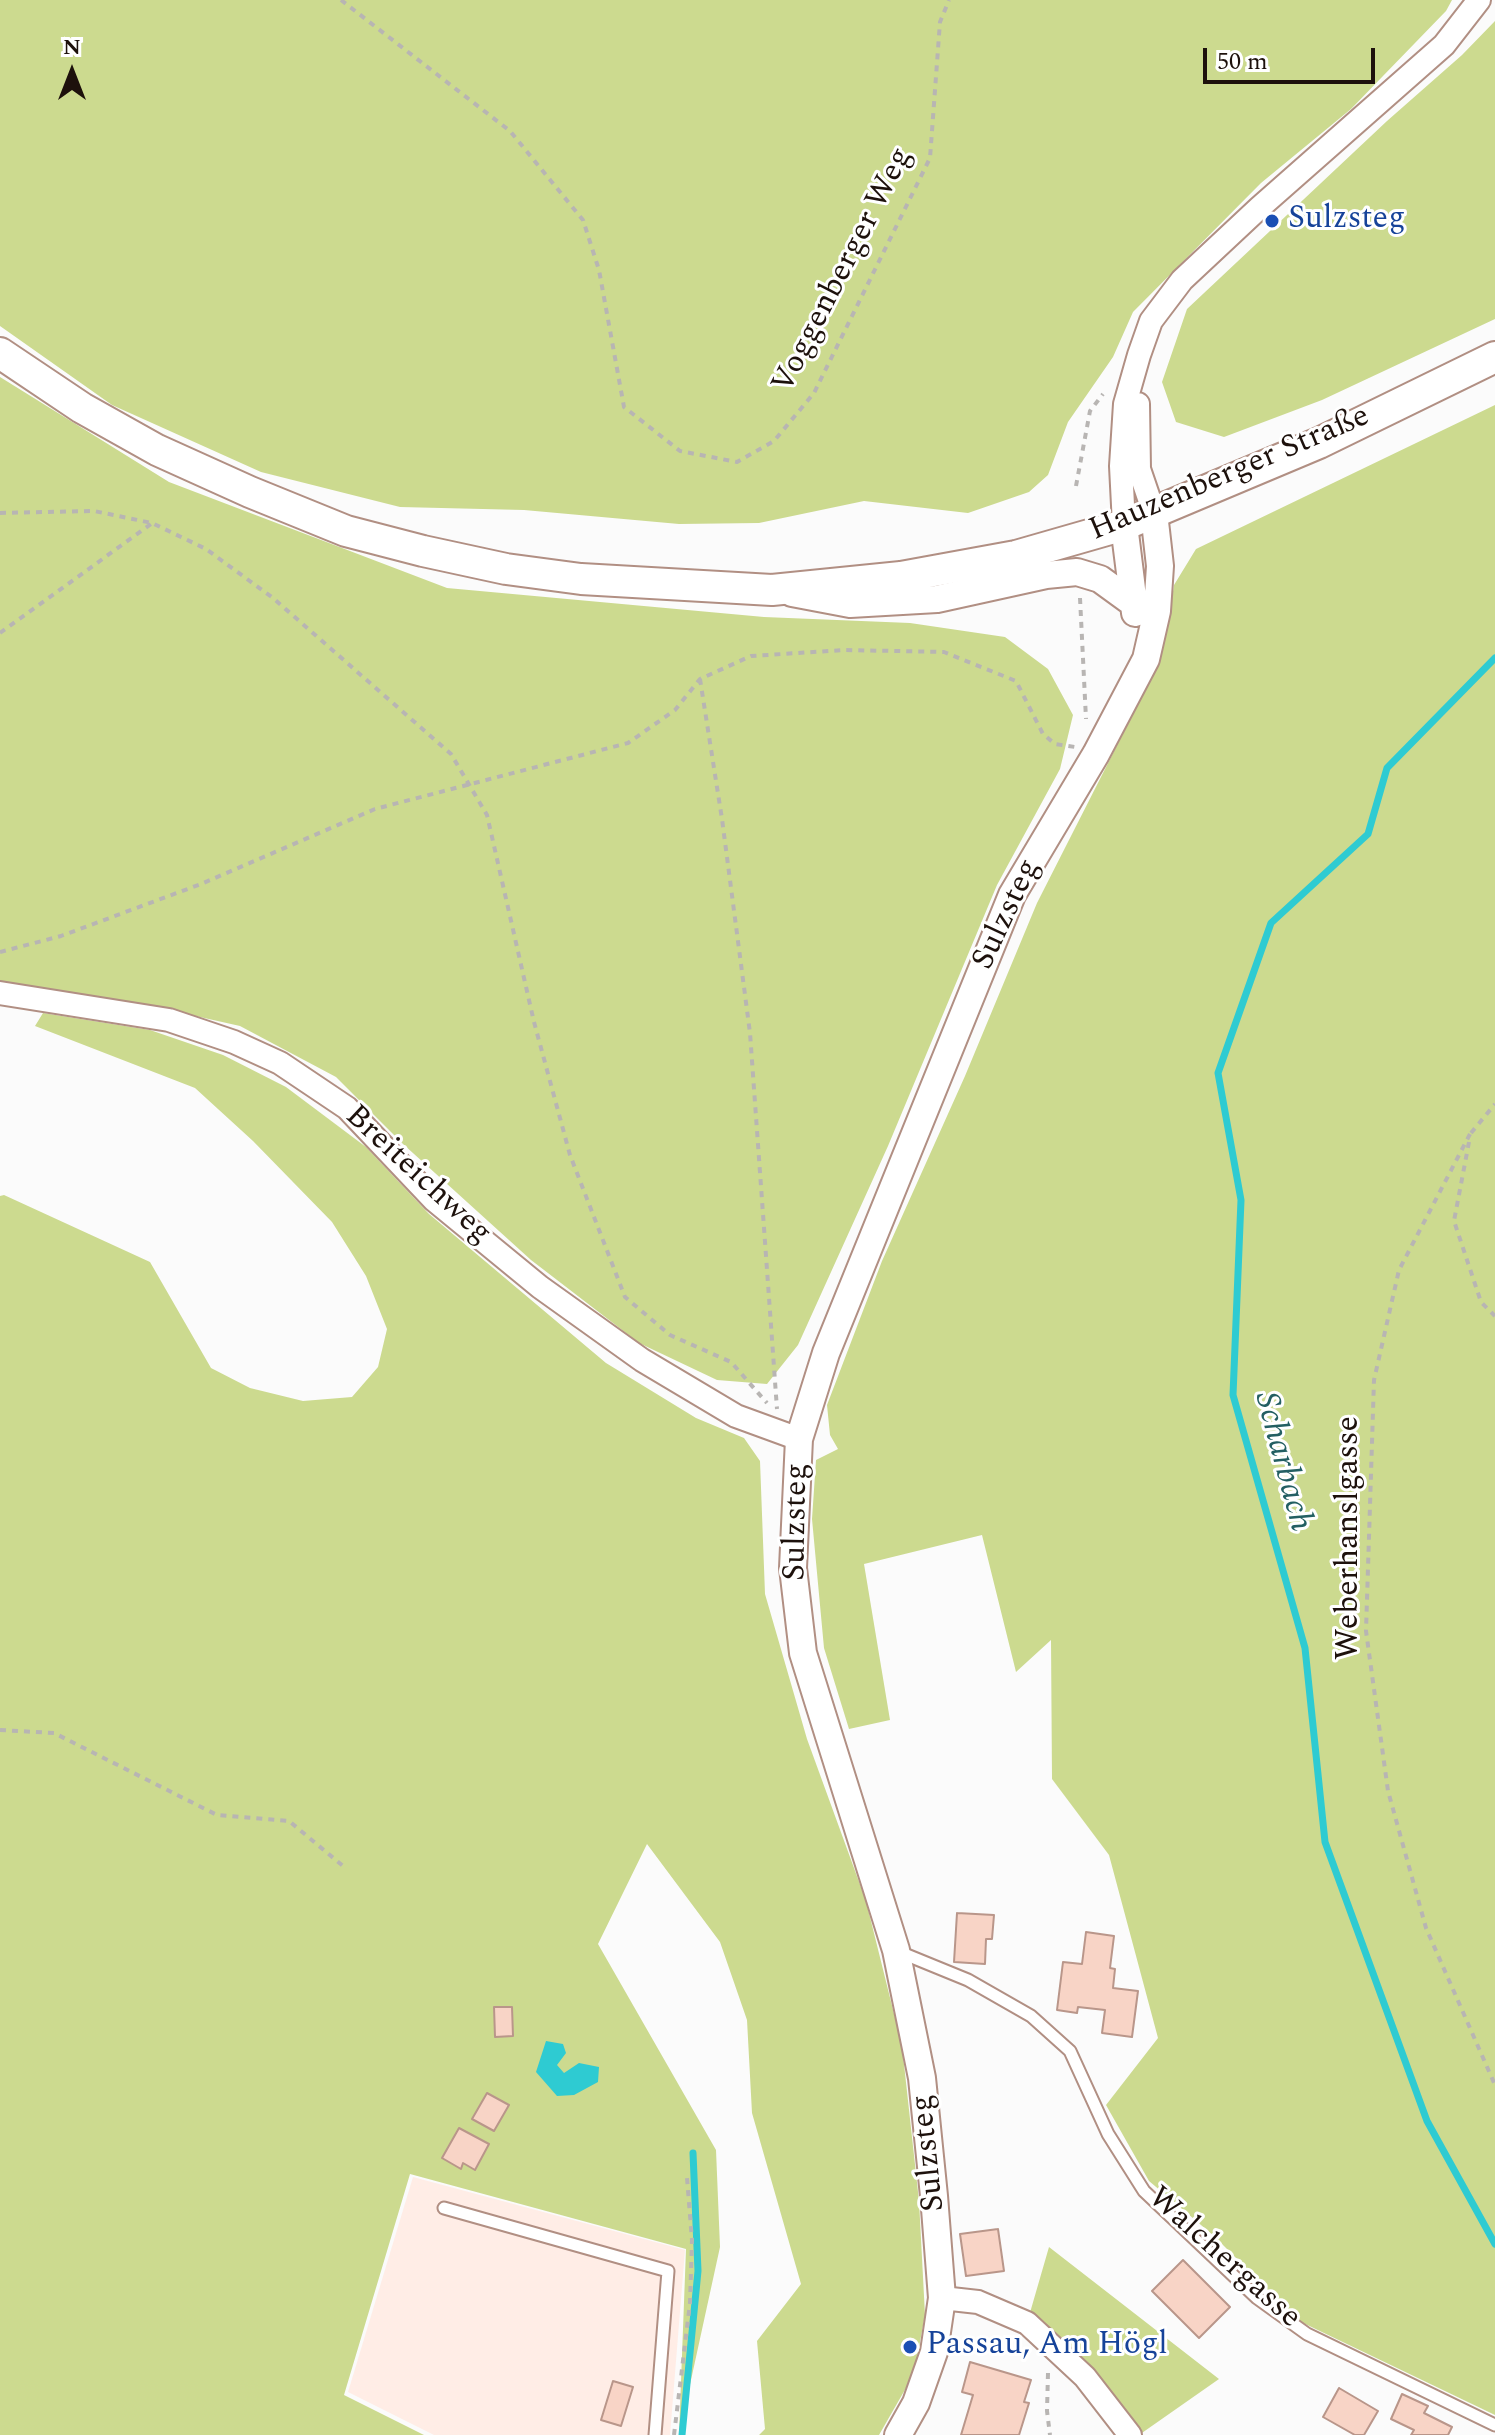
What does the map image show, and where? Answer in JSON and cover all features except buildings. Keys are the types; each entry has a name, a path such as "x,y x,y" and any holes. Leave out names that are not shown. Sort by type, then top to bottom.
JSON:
{"main road":[{"name":"Hauzenberger Straße","path":"0,353 82,408 157,450 346,531 506,569 581,579 772,590 901,577 1016,556 1124,525 1319,443 1495,357"}],"street":[{"path":"1146,659 1133,603 1121,466 1125,404 1151,321 1182,280 1444,45 1479,0"},
{"path":"1139,355 1139,469 1154,513"},
{"name":"Sulzsteg","path":"898,2435 916,2403 934,2352 942,2298 922,2078 896,1950 803,1653 793,1568 799,1439 826,1353 1012,895 1096,754 1146,659 1157,611 1160,566 1154,513"},
{"path":"772,590 850,604 937,599 1046,575 1077,572 1100,579 1133,603"},
{"name":"Breiteichweg","path":"0,993 169,1020 234,1042 280,1063 347,1108 434,1200 553,1296 642,1360 736,1416 799,1439"},
{"path":"942,2298 978,2302 1027,2323 1085,2377 1130,2435"}],"lane":[{"name":"Walchergasse","path":"896,1950 968,1980 1031,2016 1070,2051 1108,2134 1144,2191 1257,2298 1307,2334 1495,2425"},
{"path":"444,2208 668,2271 655,2435"}],"path":[{"name":"Voggenberger Weg","path":"341,0 510,131 583,220 599,270 624,407 680,451 737,462 774,441 814,393 930,158 940,22 949,0"},
{"path":"1076,486 1090,411 1107,389"},
{"path":"0,513 94,511 152,523 206,549 273,598 451,754 487,815 534,1022 570,1155 625,1297 670,1335 731,1362 778,1416 750,1033 700,679"},
{"path":"0,633 152,523"},
{"path":"1080,598 1087,734"},
{"path":"0,952 61,936 201,884 375,809 628,743 675,710 700,679 751,656 845,650 944,652 1016,681 1043,734 1055,744 1077,748"},
{"name":"Weberhanslgasse","path":"1495,1104 1470,1134 1399,1270 1374,1380 1366,1631 1388,1791 1426,1928 1495,2085"},
{"path":"1470,1134 1454,1221 1481,1302 1495,1316"},
{"path":"0,1730 54,1733 217,1815 289,1821 343,1866"},
{"path":"674,2435 690,2303 692,2240 687,2178"},
{"path":"1048,2372 1050,2435"}],"shaded area":[{"path":"413,2177 685,2250 670,2435 434,2435 348,2392"}],"green space":[{"path":"0,0 1452,0 1446,11 1351,109 1261,183 1133,312 1113,357 1068,422 1048,475 1029,492 968,513 864,501 759,523 679,524 524,510 400,507 261,472 112,405 0,326"},
{"path":"1495,21 1495,319 1322,400 1224,437 1176,422 1162,382 1187,309"},
{"path":"0,377 169,482 447,588 764,617 910,623 1005,637 1048,669 1073,715 1060,769 997,885 888,1146 798,1345 767,1384 717,1380 639,1343 531,1260 403,1144 336,1077 240,1026 133,1002 0,985"},
{"path":"1495,405 1495,2415 1299,2321 1214,2236 1149,2181 1106,2105 1158,2038 1109,1855 1052,1779 1051,1640 1016,1672 982,1535 864,1564 890,1720 849,1729 824,1648 812,1519 816,1460 838,1449 830,1435 827,1405 882,1261 965,1076 1037,903 1135,710 1168,624 1174,585 1196,549"},
{"path":"43,1013 150,1030 223,1055 286,1087 366,1147 429,1214 606,1363 696,1418 744,1438 760,1461 765,1594 807,1739 866,1901 902,2046 919,2201 925,2315 914,2374 879,2435 759,2435 765,2429 757,2341 801,2284 752,2113 747,2020 720,1942 647,1844 598,1944 716,2150 720,2247 679,2435 686,2249 410,2174 344,2395 424,2435 0,2435 0,1196 4,1195 150,1262 211,1368 250,1388 303,1401 352,1397 378,1367 387,1329 366,1276 332,1222 253,1141 195,1088 35,1026"},
{"path":"1049,2247 1219,2379 1139,2435 1027,2323"}],"water":[{"path":"546,2041 563,2044 566,2053 557,2065 564,2073 579,2063 599,2067 598,2082 574,2095 557,2096 536,2072"}],"waterway":[{"name":"Scharbach","path":"1495,658 1387,768 1368,834 1271,923 1218,1073 1241,1200 1233,1395 1305,1648 1325,1842 1427,2121 1495,2244"},
{"path":"682,2435 698,2271 693,2153"}],"place":[{"name":"Sulzsteg","path":"1272,221"},
{"name":"Passau, Am Högl","path":"910,2347"}]}
